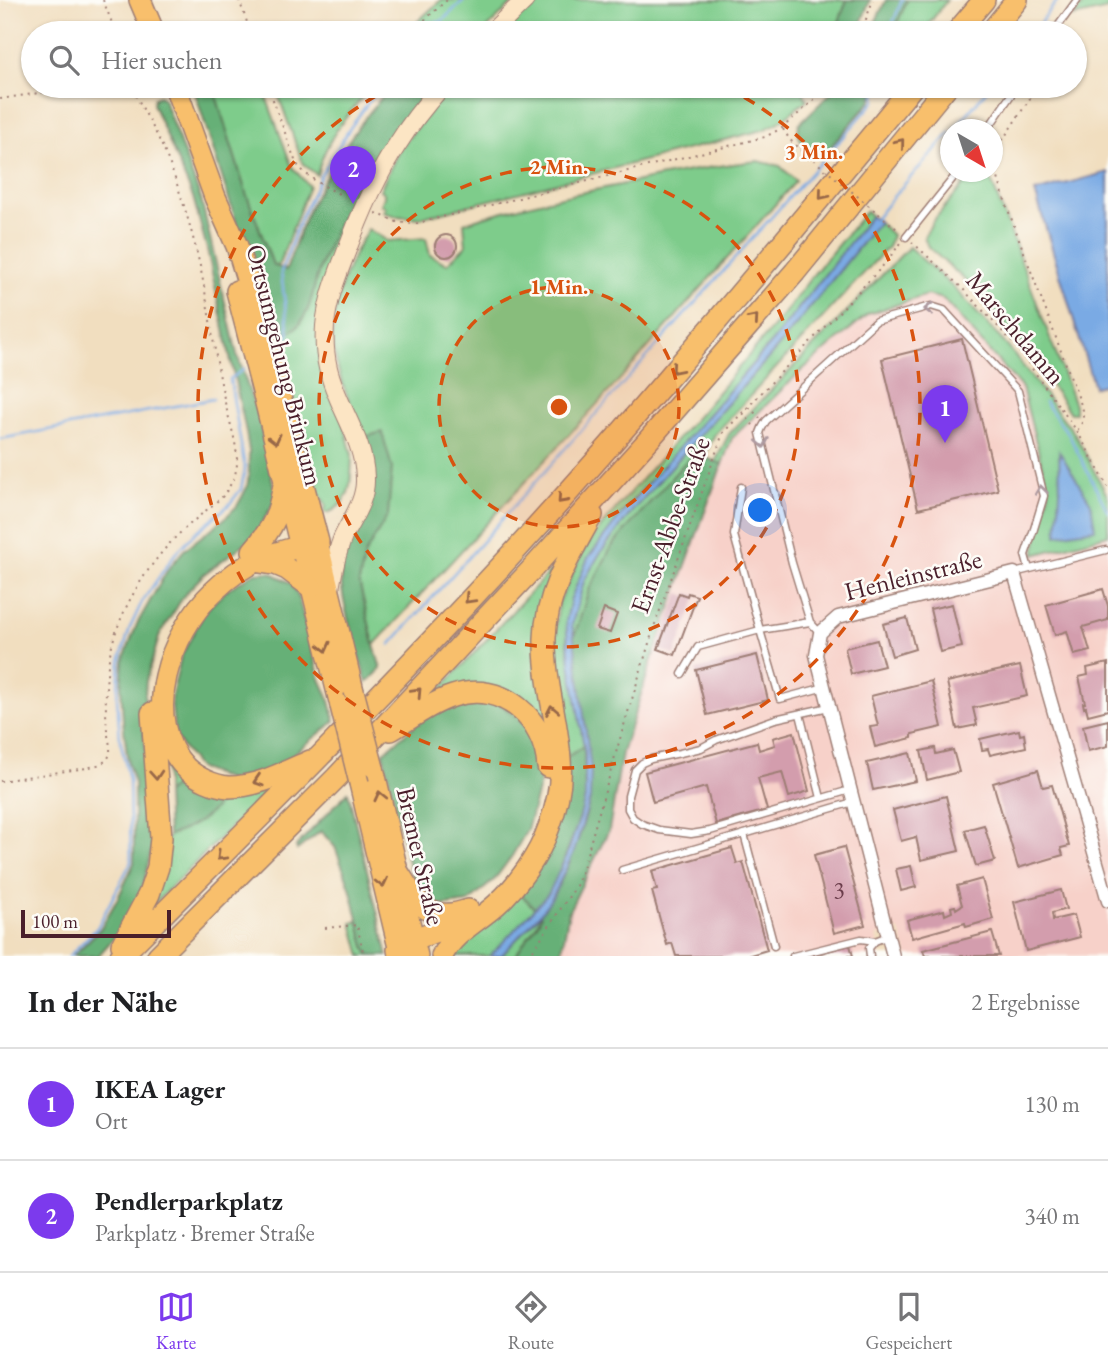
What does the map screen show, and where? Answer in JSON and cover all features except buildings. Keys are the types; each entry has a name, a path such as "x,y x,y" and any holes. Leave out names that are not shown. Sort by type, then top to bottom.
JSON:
{"highway":[{"path":"140,0 149,21"},
{"path":"966,21 984,0"},
{"path":"1000,21 1017,0"},
{"name":"Ortsumgehung Brinkum","path":"180,98 215,197 237,246 261,323 309,540"},
{"path":"121,956 321,756 516,550 712,328 903,98"},
{"path":"158,956 370,741 534,567 795,272 937,98"},
{"name":"Ortsumgehung Brinkum","path":"215,197 285,480 309,540"},
{"path":"285,480 274,522 253,556 212,592 184,629 165,678 163,723 179,760 193,774 211,783 230,787 261,781 321,756"},
{"path":"442,956 457,936 496,905 520,877 537,854 550,826 560,782 560,761 548,687 545,637 548,607 560,575 607,486"},
{"path":"116,956 149,894 158,867 161,838 150,698 163,646 195,597 223,569 253,556 267,555 309,540"},
{"path":"253,556 287,569 320,588"},
{"path":"370,741 440,701 463,693 486,693 516,705 532,721 543,740 547,758 548,786 537,830 512,870 485,900 458,922 409,950"},
{"path":"398,872 419,903 432,912 446,915 460,913 485,900"},
{"path":"409,950 457,936"}],"main road":[{"path":"309,540 320,588"},
{"name":"Bremer Straße","path":"320,588 354,691 374,768 398,872 409,950"},
{"name":"Bremer Straße","path":"320,588 340,706 359,783 409,950"}],"street":[{"path":"503,21 525,0"},
{"path":"320,588 336,560 342,539 364,493 365,481 364,462 357,438 328,368 325,328 330,299 352,236 382,171 407,129 432,98"},
{"path":"309,540 336,536 351,522"},
{"name":"Henleinstraße","path":"893,956 882,939 852,796 816,655 820,633 838,617 1014,573 1108,901"}],"lane":[{"path":"1062,21 1077,0"},
{"path":"994,119 1009,98"},
{"path":"906,237 950,182"},
{"path":"820,633 810,622 792,564 760,433 765,423 876,321 932,306 944,310 1018,391 1044,496 1025,555 1029,569"},
{"path":"741,487 734,535 780,699 825,687"},
{"path":"1014,573 1106,550"},
{"path":"682,674 698,647 760,630 810,622"},
{"path":"830,707 775,719 701,747 651,758 635,770 628,796 628,809 633,818 642,824 659,830 691,834 710,831 821,798 852,796"},
{"path":"800,714 821,798"},
{"path":"622,870 744,834 852,796"},
{"path":"744,834 774,946"},
{"path":"793,956 861,939 882,939"},
{"path":"870,956 869,948 882,939"}],"path":[{"path":"103,0 111,21"},
{"path":"239,0 246,21"},
{"path":"424,21 447,0"},
{"path":"866,21 873,0"},
{"path":"941,0 945,5"},
{"path":"0,99 21,96"},
{"path":"0,781 86,768 99,765 108,759 110,754 106,685 110,651 122,617 135,591 158,557 173,540 223,496 235,474 235,446 223,395 201,268 190,225 163,148 137,98"},
{"path":"272,98 296,163 322,185 343,196"},
{"path":"375,213 397,222 414,224 765,137 782,128 816,98"},
{"path":"1030,98 1002,141 995,168 1083,410 1083,421 1077,431"},
{"path":"782,128 790,140 898,230"},
{"name":"Marschdamm","path":"906,237 963,289 1015,345 1077,431 1108,487"},
{"name":"Ernst-Abbe-Straße","path":"529,956 576,886 583,868 654,627 723,433 881,268 906,237"},
{"path":"748,406 765,423"},
{"path":"742,413 760,433"},
{"path":"325,928 357,925 364,956"}],"shaded area":[{"path":"926,295 942,299 1022,388 1049,492 1034,555 1108,535 1108,956 907,956 900,930 876,937 880,956 561,956 569,911 609,830 622,753 654,654 732,438 801,371 868,314"}],"green space":[{"path":"441,0 516,0 494,21 418,21"},
{"path":"533,0 847,0 839,21 511,21"},
{"path":"847,0 870,0 862,21 839,21"},
{"path":"886,0 907,0 898,21 876,21"},
{"path":"907,0 947,0 931,21 898,21"},
{"path":"1086,0 1108,0 1108,9 1074,17"},
{"path":"154,98 163,98 201,199 237,354 259,420 275,500 255,536 204,574 185,594 160,634 146,681 143,722 154,839 139,902 119,932 98,956 73,956 100,929 134,863 134,783 128,763 123,721 123,661 137,624 168,569 184,550 237,506 247,487 249,475 246,432 207,249 193,197 153,104"},
{"path":"197,98 217,98 246,193 273,265 286,270 321,185 371,111 382,98 424,98 368,182 361,179 328,246 305,316 296,328 285,334 279,336 270,328"},
{"path":"217,98 266,98 292,167 309,186 278,267 273,265 246,193"},
{"path":"279,98 362,98 332,138 317,175 303,164"},
{"path":"440,98 807,100 778,123 763,130 420,218 383,212 386,207 381,205 384,193 380,190 399,150"},
{"path":"826,98 872,98 820,159 801,141 799,124"},
{"path":"757,161 780,166 796,181 614,386 374,645 359,582 365,554 388,515 382,433 365,437 340,377 333,340 333,323 340,290 352,258 368,229 388,241 426,238 430,255 447,264 466,246 464,223 581,193 688,171"},
{"path":"966,182 992,182 1075,405 1075,413 1070,413 1029,353 976,290 928,247 924,237 933,221"},
{"path":"866,211 871,216 772,342 629,505 588,558 567,640 584,746 567,757 553,645 559,602 583,552 618,506 783,315"},
{"path":"879,222 892,235 888,247 715,434 703,458 686,461 612,546 589,590 573,640 572,624 584,581 599,555 634,509 778,347"},
{"path":"337,225 347,231 318,322 352,464 351,482 346,497 342,504 327,513 324,512 326,505 320,495 312,490 270,328 308,309 319,270"},
{"path":"909,247 957,291 1010,349 1075,434 1108,497 1108,535 1034,555 1049,492 1022,388 943,299 927,295 868,314 801,371 732,438 722,464 715,462 729,434"},
{"path":"382,432 392,468 388,515 365,554 359,582 381,669 367,683 348,620 341,570 347,547 367,506 373,485 374,464 365,437"},
{"path":"697,454 722,464 654,654 622,753 609,830 569,911 561,956 516,956 565,873 590,799 573,640 589,590 612,546 686,461"},
{"path":"552,569 551,736 434,696"},
{"path":"270,572 291,583 298,596 320,679 335,721 291,756 261,774 228,780 198,768 175,737 171,699 181,657 205,611 228,589 255,573"},
{"path":"459,700 499,703 531,730 542,776 527,830 494,880 469,902 439,906 422,897 409,867 383,753 430,712"},
{"path":"584,746 585,798 580,817 556,881 535,909 519,892 567,757"},
{"path":"166,753 186,777 166,793"},
{"path":"186,777 227,794 215,809 201,820 168,836 166,793"},
{"path":"275,783 151,907 168,836 201,820 227,794"},
{"path":"348,792 388,956 371,956 366,950 350,887 335,847 321,831 297,850 296,846"},
{"path":"519,892 535,909 490,956 450,956"},
{"path":"540,914 536,926 516,956 501,956"},
{"path":"358,921 366,950 371,956 361,956 352,923"}],"water":[{"path":"1108,172 1108,384 1094,387 1035,192"},
{"path":"871,216 879,222 778,347 634,509 599,555 584,581 572,624 591,769 590,799 574,852 553,896 501,956 490,956 549,893 567,855 585,798 585,753 566,621 571,598 588,558 629,505 772,342"},
{"path":"1059,451 1091,503 1095,529 1057,535"}],"waterway":[{"path":"442,21 464,0"},
{"path":"894,21 902,0"},
{"path":"1041,21 1058,0"},
{"path":"277,345 289,336 281,272 299,222 321,175 371,98"},
{"path":"390,645 875,98"},
{"path":"963,119 980,98"},
{"path":"874,221 940,144"},
{"path":"69,956 97,928 131,862 129,780 120,739 117,698 120,661 130,628 142,602 174,555 229,505 241,489 245,469 230,379 244,369"},
{"path":"0,439 213,399"},
{"path":"1045,402 1069,435 1108,512"}],"place":[{"name":"Pendlerparkplatz","path":"353,204"},
{"name":"IKEA Lager","path":"945,443"}]}
